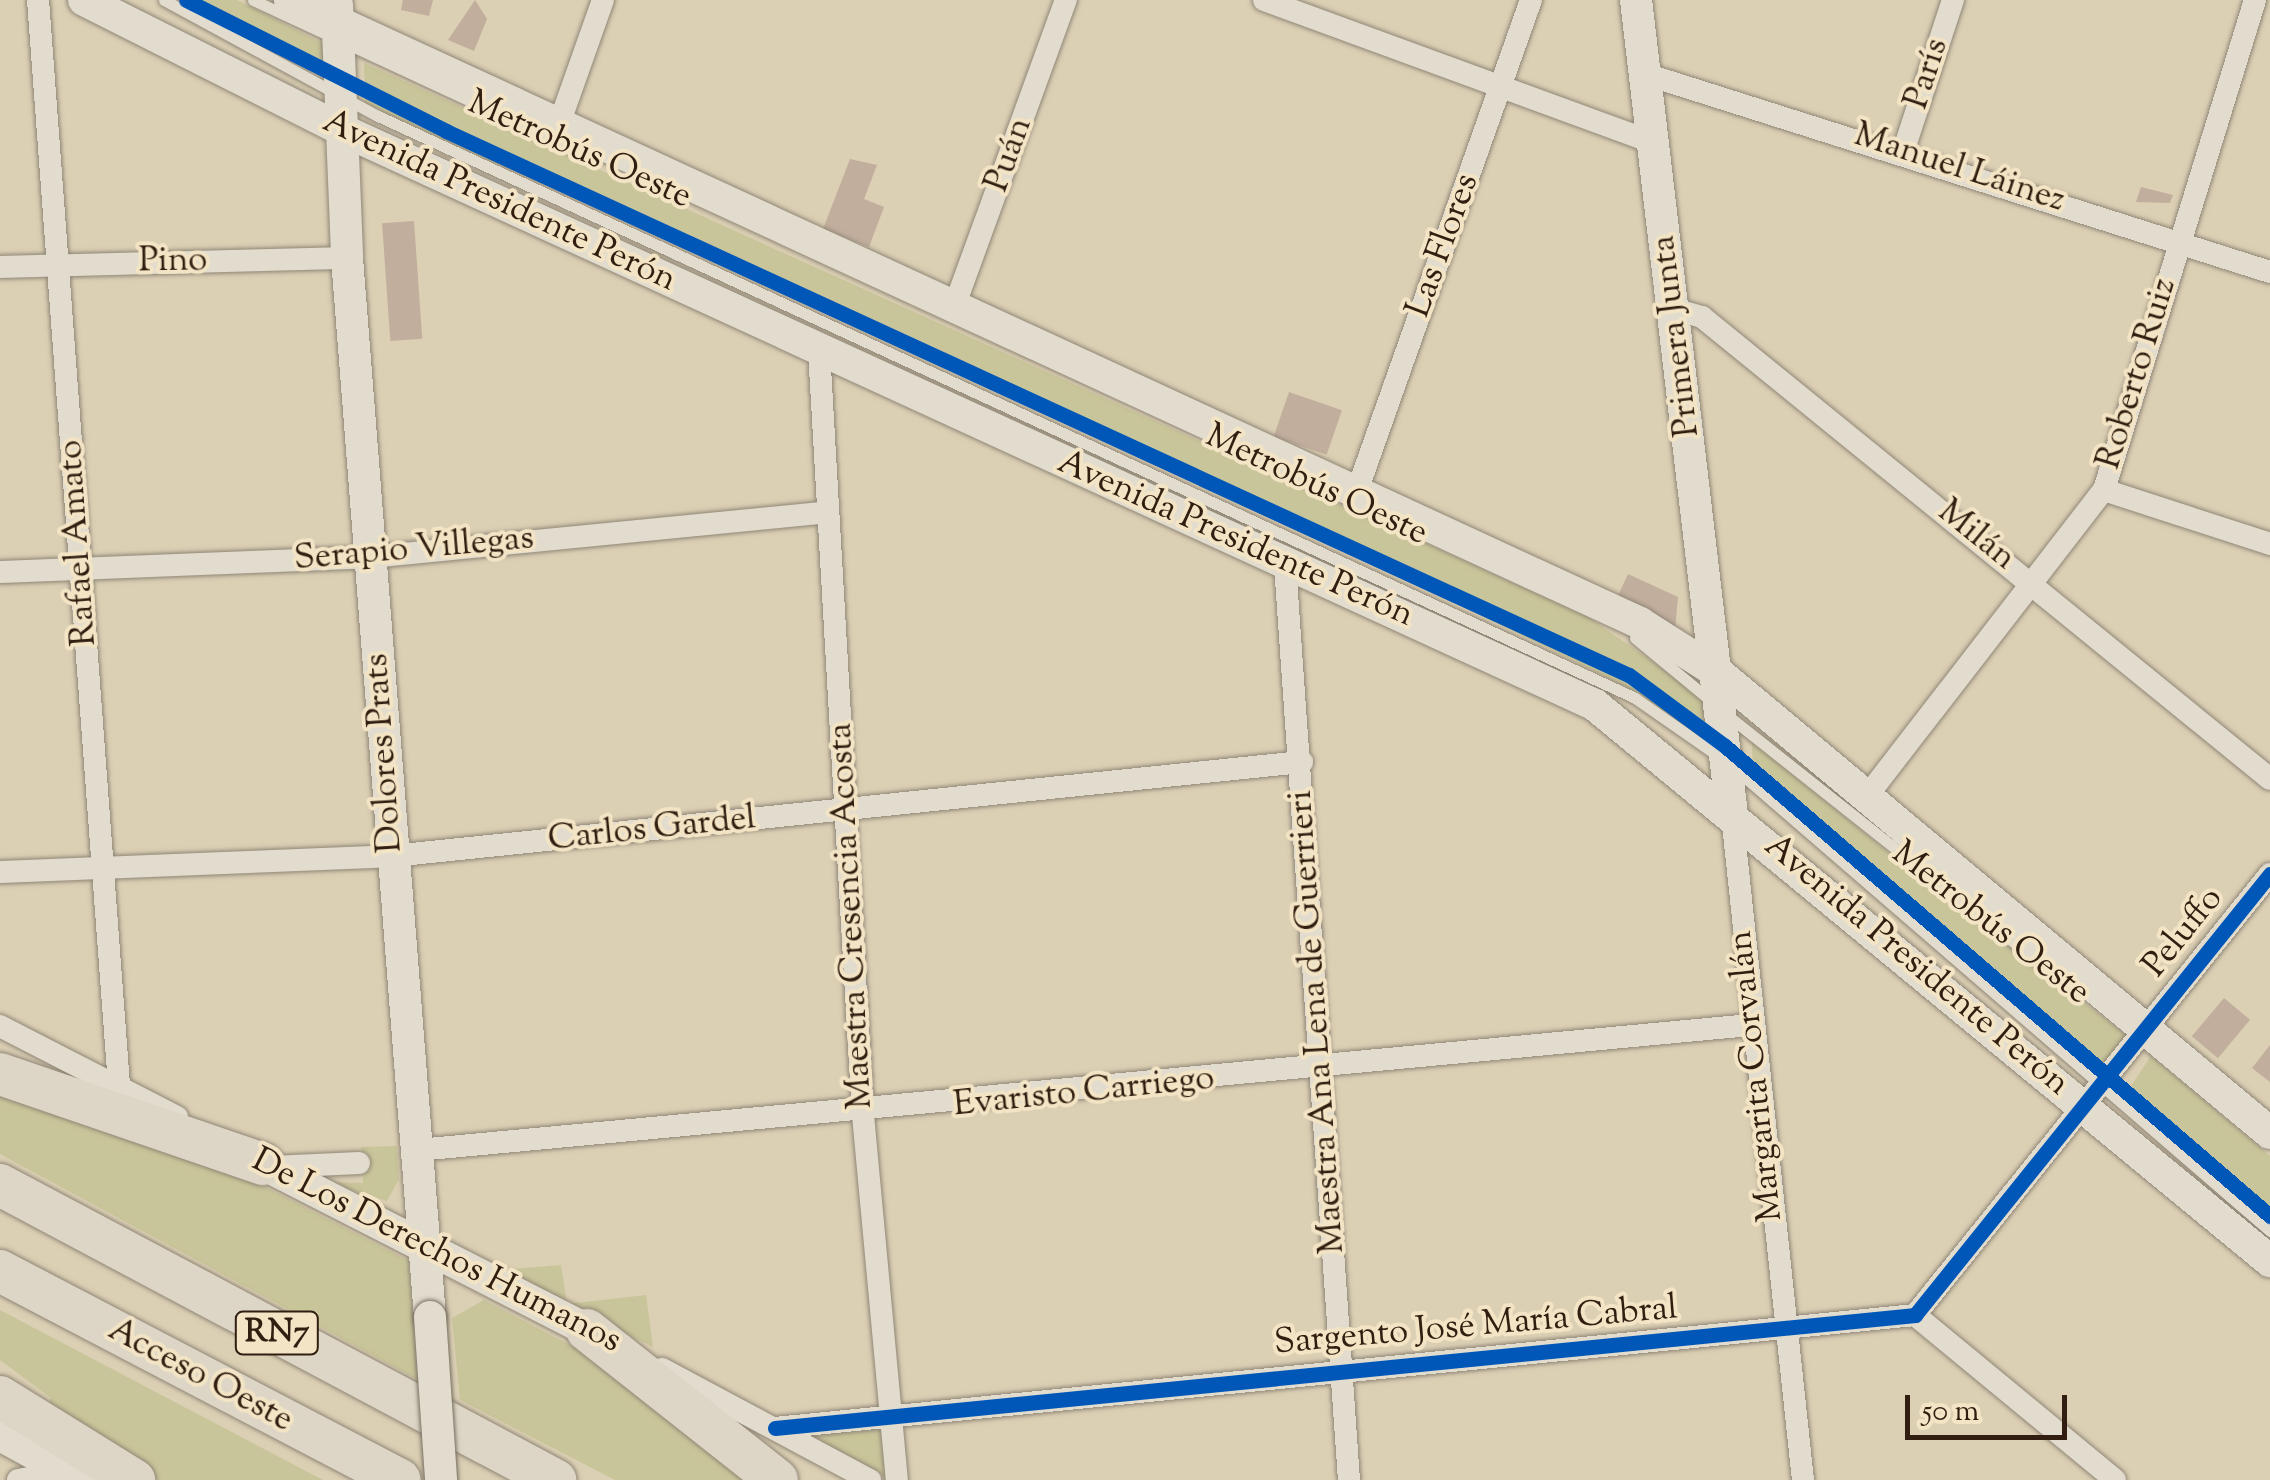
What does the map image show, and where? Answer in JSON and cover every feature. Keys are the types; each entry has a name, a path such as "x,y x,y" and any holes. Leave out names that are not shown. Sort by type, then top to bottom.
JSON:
{"highway":[{"path":"0,1074 267,1166"},
{"name":"RN7","path":"0,1185 554,1480"},
{"name":"Acceso Oeste","path":"0,1272 400,1480"},
{"path":"587,1330 778,1480"},
{"path":"0,1397 134,1480"}],"main road":[{"name":"Avenida Presidente Perón","path":"84,0 340,129 1582,698 2095,1099 2270,1261"},
{"path":"290,0 954,310 1606,604 1717,672 2142,1035 2270,1133"},
{"name":"Primera Junta","path":"1636,0 1717,672"},
{"name":"Dolores Prats","path":"338,23 347,258 441,1480"},
{"name":"Margarita Corvalán","path":"1717,672 1732,815"},
{"name":"De Los Derechos Humanos","path":"267,1166 587,1330"},
{"path":"0,1435 74,1476"}],"street":[{"name":"Rafael Amato","path":"38,0 119,1086"},
{"path":"558,127 604,0"},
{"name":"Puán","path":"954,310 1066,0"},
{"path":"1264,0 1654,142"},
{"name":"Las Flores","path":"1357,491 1532,0"},
{"name":"París","path":"1904,149 1953,0"},
{"name":"Roberto Ruiz","path":"1864,800 2030,579 2104,490 2255,0"},
{"name":"Manuel Láinez","path":"1645,74 1904,149 2270,272"},
{"name":"Pino","path":"0,267 347,258"},
{"name":"Milán","path":"1674,309 1702,317 2030,579 2270,779"},
{"name":"Maestra Cresencia Acosta","path":"819,350 864,1115 897,1480"},
{"path":"2104,490 2270,544"},
{"name":"Serapio Villegas","path":"0,572 370,556 826,512"},
{"name":"Maestra Ana Lena de Guerrieri","path":"1286,564 1349,1480"},
{"name":"Carlos Gardel","path":"0,872 392,856 1302,762"},
{"name":"Margarita Corvalán","path":"1732,815 1750,1025 1803,1480"},
{"name":"Peluffo","path":"2095,1099 2270,874"},
{"name":"Evaristo Carriego","path":"418,1150 864,1115 1750,1025"},
{"name":"De Los Derechos Humanos","path":"0,1026 267,1166"},
{"path":"2095,1099 1915,1314 2115,1480"},
{"path":"267,1166 358,1163"},
{"name":"Sargento José María Cabral","path":"774,1428 1915,1314"},
{"name":"De Los Derechos Humanos","path":"587,1330 870,1480"},
{"path":"18,1480 74,1476"}],"lane":[{"name":"Metrobús Oeste","path":"164,0 340,95 1595,678 1726,761 2095,1099 2270,1231"},
{"name":"Metrobús Oeste","path":"253,0 338,23 1601,617 2142,1035 2270,1150"}],"shaded area":[{"path":"177,0 237,0 326,45 327,77"},
{"path":"364,63 1588,617 1705,698 1708,720 1689,730 1625,686 1122,440 406,124 365,103"},
{"path":"1752,742 2131,1039 2095,1080 1753,781"},
{"path":"2151,1056 2270,1156 2270,1226 2121,1101"},
{"path":"0,1095 257,1183 409,1261 417,1379 0,1154"},
{"path":"397,1146 399,1179 387,1201 325,1182 363,1183 361,1147"},
{"path":"561,1265 567,1304 646,1295 653,1347 566,1304 500,1270"},
{"path":"484,1300 587,1354 764,1480 615,1480 460,1400 452,1318"},
{"path":"0,1310 323,1480 149,1480 45,1410 51,1398 0,1360"},
{"path":"884,1423 891,1480 798,1432"}],"building":[{"path":"403,0 433,0 429,16 401,10"},
{"path":"475,0 487,19 474,51 448,40"},
{"path":"850,159 877,165 864,199 884,207 869,247 823,229"},
{"path":"2141,187 2173,195 2170,203 2136,202"},
{"path":"414,221 422,339 390,341 382,223"},
{"path":"1289,392 1342,410 1327,455 1274,436"},
{"path":"1628,574 1678,597 1675,630 1615,602"},
{"path":"2224,998 2250,1020 2218,1058 2192,1036"},
{"path":"2270,1045 2270,1082 2252,1068"}],"cycle path":[{"path":"186,0 446,131 1629,675 1725,746 2270,1216"},
{"path":"775,1428 1915,1315 2270,874"}]}
